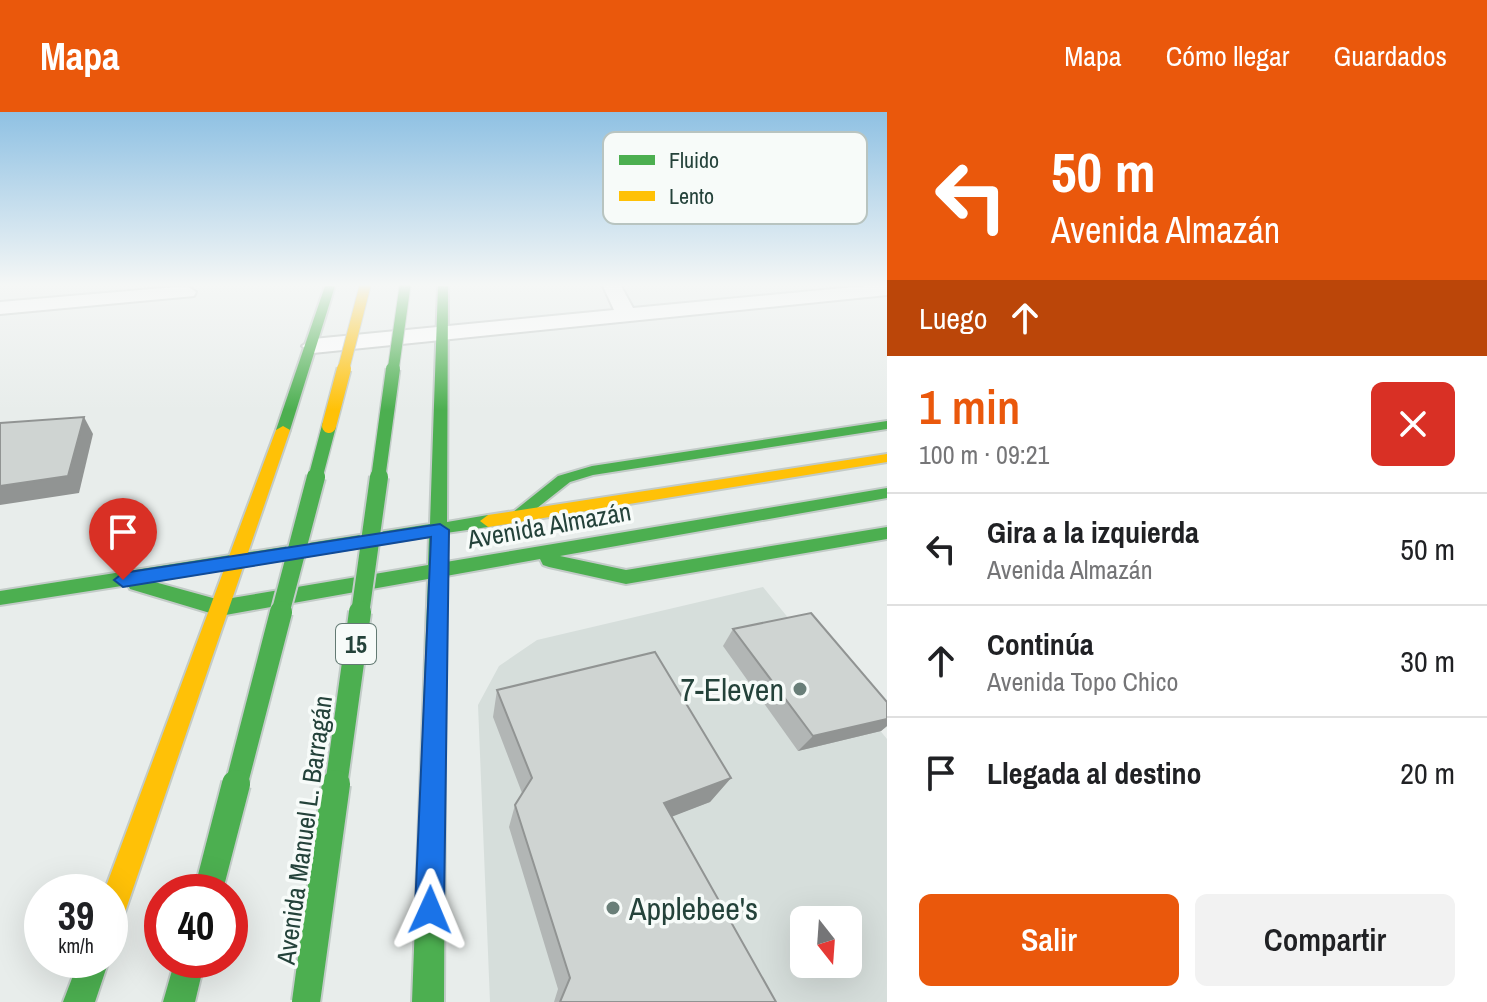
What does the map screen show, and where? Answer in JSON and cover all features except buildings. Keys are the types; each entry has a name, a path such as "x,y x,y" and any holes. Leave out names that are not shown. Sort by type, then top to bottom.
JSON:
{"main road":[{"path":"125,874 318,328"},
{"path":"213,874 354,328"},
{"name":"Avenida Manuel L. Barragán","path":"306,1002 399,328"},
{"path":"428,1002 444,328"},
{"path":"514,518 564,479 592,471 887,425"},
{"name":"Avenida Almazán","path":"0,598 887,458"},
{"name":"Avenida Almazán","path":"220,608 887,493"},
{"path":"527,555 626,577 887,533"},
{"path":"123,580 220,608"},
{"path":"79,1002 88,978"},
{"path":"179,1002 185,978"}],"street":[{"path":"313,346 520,328"}],"shaded area":[{"path":"763,587 887,739 887,1002 490,1002 478,705 499,666 537,640"}],"traffic: fast":[{"path":"283,430 316,328"},
{"path":"306,1002 399,328"},
{"path":"428,1002 442,328"},
{"path":"521,512 564,479 592,471 887,425"},
{"path":"213,874 329,426"},
{"path":"137,584 220,608 887,493"},
{"path":"0,598 488,521"},
{"path":"549,560 626,577 887,533"},
{"path":"79,1002 88,978"},
{"path":"179,1002 185,978"}],"traffic: slow":[{"path":"329,426 354,328"},
{"path":"125,874 283,430"},
{"path":"488,521 887,458"}],"place":[{"name":"7-Eleven","path":"800,689"},
{"name":"Applebee's","path":"613,908"}],"route":[{"path":"123,580 440,530 430,910"}]}
